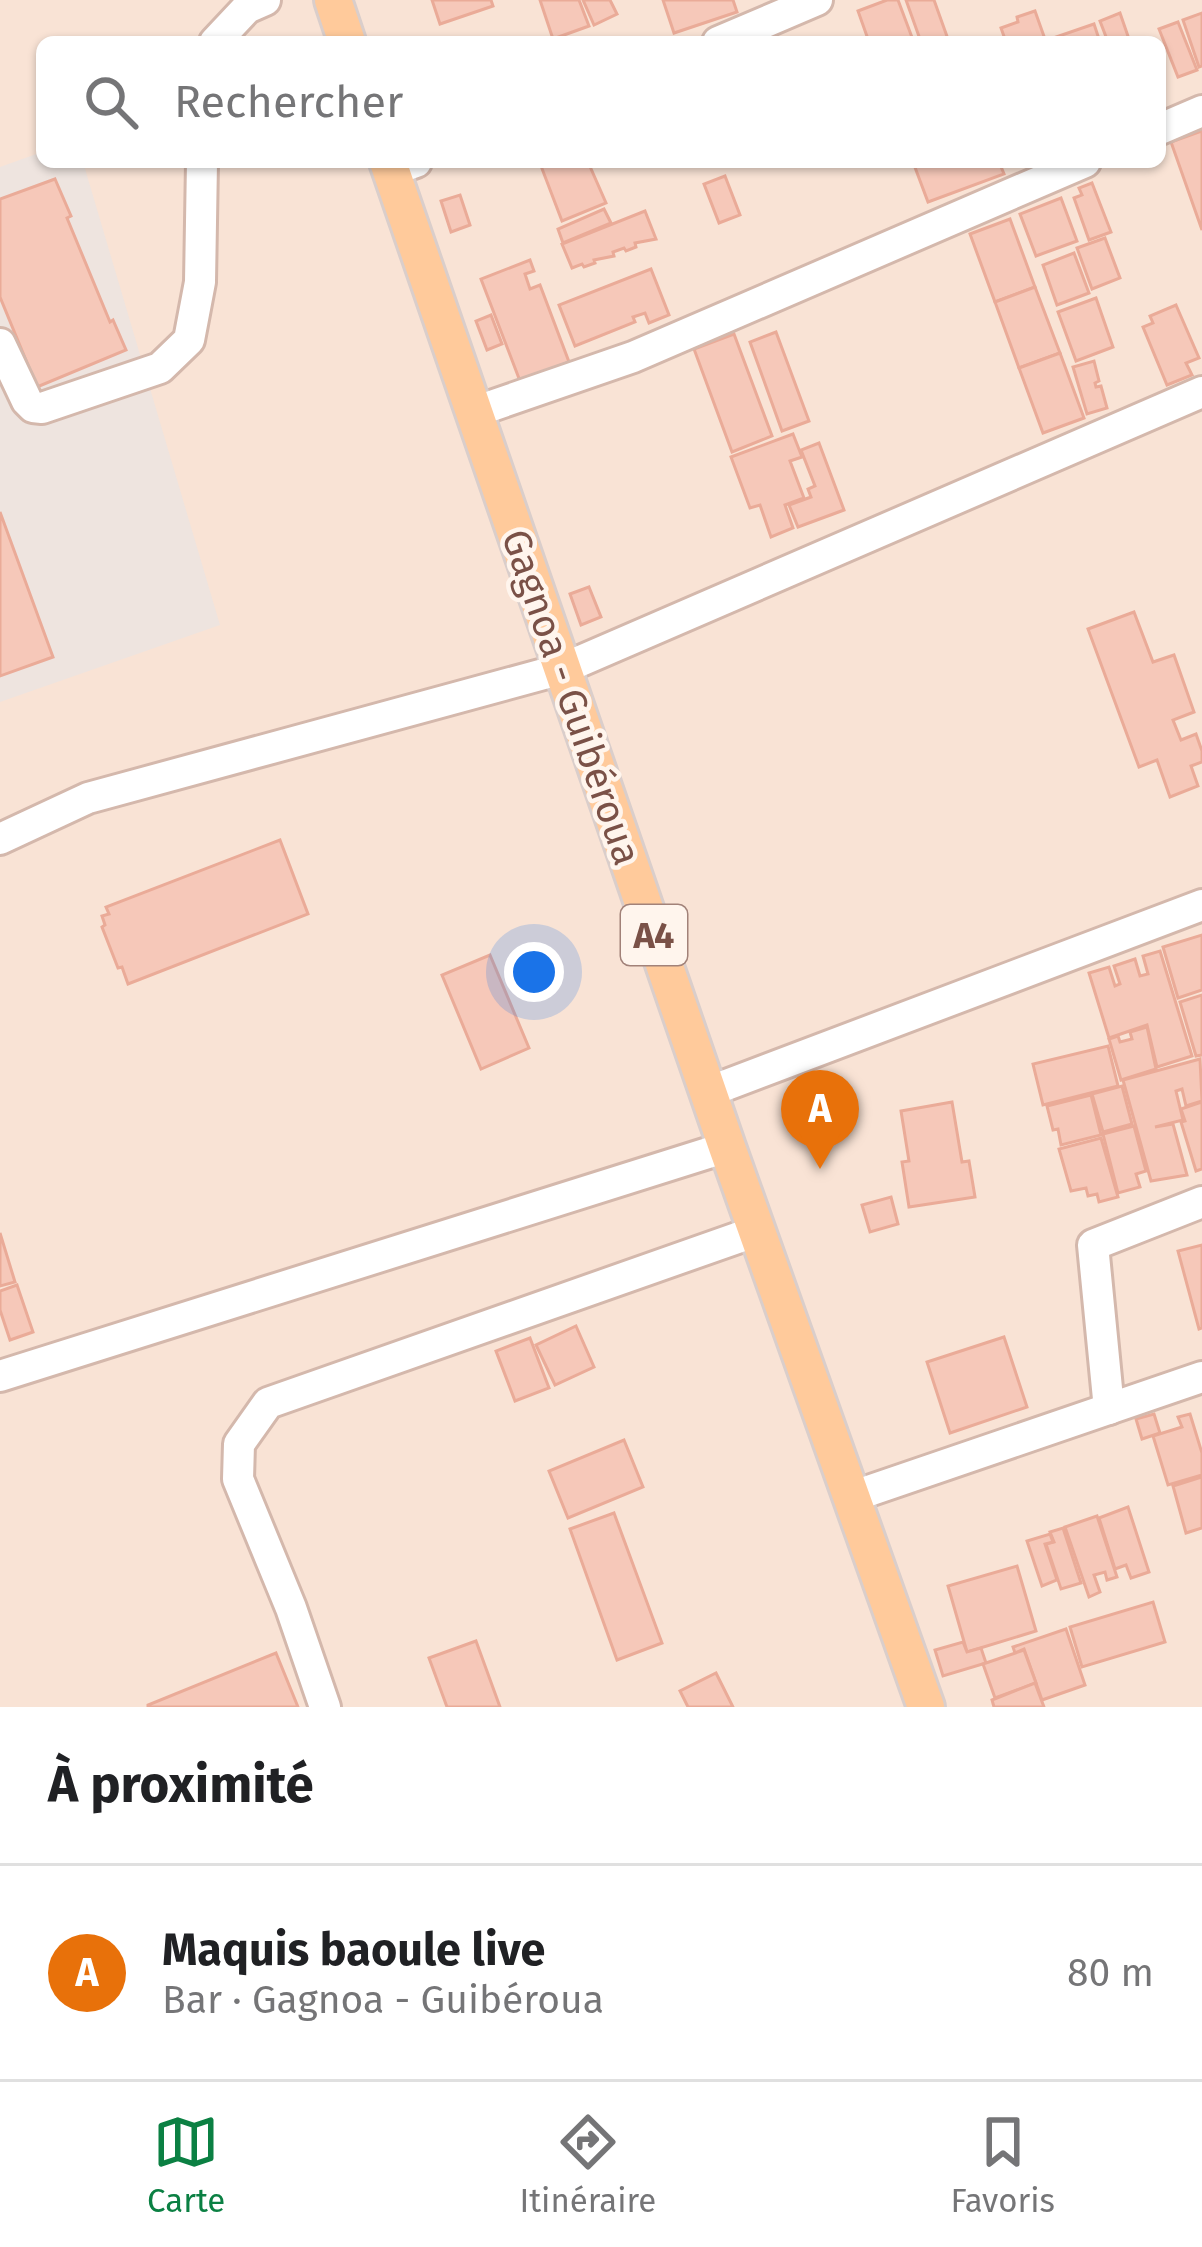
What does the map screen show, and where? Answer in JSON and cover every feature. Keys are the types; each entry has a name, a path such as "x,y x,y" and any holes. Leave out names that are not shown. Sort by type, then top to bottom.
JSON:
{"main road":[{"path":"333,0 345,36"},
{"name":"Gagnoa - Guibéroua","path":"400,168 474,412 926,1707"}],"street":[{"path":"221,36 247,8 265,0"},
{"path":"732,36 817,0"},
{"path":"1166,126 1202,111"},
{"path":"0,344 33,407 160,368 190,340 200,282 202,168"},
{"path":"474,412 633,357 1071,168"},
{"path":"0,839 88,798 562,669 1202,392"},
{"path":"708,1092 1202,905"},
{"path":"0,1376 727,1147"},
{"path":"1109,1408 1093,1245 1202,1202"},
{"path":"325,1707 238,1479 239,1444 268,1403 757,1231"},
{"path":"851,1497 1202,1377"}],"shaded area":[{"path":"0,0 1202,0 1202,1707 0,1707"},
{"path":"36,154 36,168 85,168 220,625 0,702 0,167"}],"building":[{"path":"432,0 491,0 493,6 440,24"},
{"path":"540,0 579,0 589,26 552,36"},
{"path":"583,0 610,0 617,14 594,25"},
{"path":"663,0 733,0 737,12 674,33"},
{"path":"898,0 912,36 867,36 858,11"},
{"path":"906,0 934,0 947,36 919,36"},
{"path":"1035,11 1044,36 1004,36 1001,28 1018,22 1017,17"},
{"path":"1120,13 1128,36 1106,36 1100,21"},
{"path":"1202,13 1202,66 1199,67 1183,20"},
{"path":"1178,22 1197,70 1178,77 1166,36 1159,29"},
{"path":"1094,24 1098,36 1059,36"},
{"path":"1202,131 1202,230 1171,142"},
{"path":"542,168 591,168 606,203 562,221"},
{"path":"915,168 1002,168 1004,174 928,202"},
{"path":"725,176 740,215 719,223 704,184"},
{"path":"55,179 110,322 113,320 126,350 37,387 0,297 0,199"},
{"path":"1092,183 1111,232 1089,240 1074,198 1082,195 1079,188"},
{"path":"460,195 470,225 451,232 441,201"},
{"path":"1061,198 1077,241 1036,256 1020,214"},
{"path":"604,209 611,223 563,243 558,229"},
{"path":"645,211 656,239 572,268 562,244"},
{"path":"1010,219 1035,287 995,302 970,234"},
{"path":"1105,238 1120,278 1092,289 1077,248"},
{"path":"1074,253 1089,293 1057,305 1043,265"},
{"path":"530,260 534,271 525,274 530,289 540,285 569,362 520,381 481,279"},
{"path":"651,269 669,315 649,323 645,313 633,317 635,322 575,346 559,305"},
{"path":"1035,287 1060,353 1019,368 995,302"},
{"path":"1096,298 1113,347 1076,361 1058,312"},
{"path":"1176,305 1199,358 1186,363 1192,375 1167,385 1143,327 1153,323 1150,316"},
{"path":"491,315 502,344 487,350 476,321"},
{"path":"776,332 809,421 782,431 750,342"},
{"path":"734,334 772,436 732,452 694,349"},
{"path":"1060,353 1084,418 1043,433 1019,368"},
{"path":"1094,361 1096,387 1101,386 1107,408 1087,414 1073,367"},
{"path":"793,434 802,457 790,461 804,498 785,505 793,528 771,537 760,505 750,508 731,457"},
{"path":"819,443 844,510 798,527 789,505 811,497 808,489 815,486 801,450"},
{"path":"0,512 53,657 0,676"},
{"path":"589,587 601,617 581,625 570,594"},
{"path":"1134,612 1153,662 1174,655 1194,712 1173,720 1181,740 1196,734 1202,751 1202,762 1191,766 1198,786 1170,797 1157,760 1139,767 1088,629"},
{"path":"280,840 308,914 128,984 102,927 102,916 109,914 106,907"},
{"path":"1202,935 1202,990 1178,998 1163,947"},
{"path":"1160,951 1192,1056 1157,1067 1147,1025 1109,1038 1089,973 1109,967 1115,986 1120,984 1114,966 1135,959 1140,976 1148,974 1143,956"},
{"path":"490,955 529,1048 481,1069 442,975"},
{"path":"1202,995 1202,1055 1196,1056 1180,1002"},
{"path":"1147,1027 1156,1069 1121,1080 1109,1039 1132,1039 1130,1032"},
{"path":"1108,1046 1118,1086 1043,1105 1033,1064"},
{"path":"1200,1059 1202,1101 1186,1106 1182,1089 1176,1091 1183,1120 1155,1127 1173,1124 1187,1175 1151,1181 1123,1080"},
{"path":"1122,1086 1132,1124 1103,1132 1092,1094"},
{"path":"1091,1095 1101,1135 1061,1145 1047,1106"},
{"path":"952,1102 962,1162 969,1161 975,1197 909,1207 902,1162 909,1161 901,1111"},
{"path":"1202,1102 1202,1169 1196,1171 1181,1109"},
{"path":"1134,1126 1146,1171 1136,1174 1140,1187 1118,1193 1103,1134"},
{"path":"1101,1138 1118,1197 1099,1202 1097,1194 1088,1196 1086,1188 1071,1191 1059,1149"},
{"path":"891,1197 898,1224 870,1232 862,1205"},
{"path":"0,1233 15,1282 0,1286"},
{"path":"1202,1245 1202,1328 1199,1329 1178,1251"},
{"path":"17,1285 33,1332 10,1340 0,1310 0,1291"},
{"path":"576,1326 594,1367 555,1385 536,1345"},
{"path":"1004,1337 1027,1407 950,1433 927,1362"},
{"path":"530,1338 549,1388 515,1401 496,1351"},
{"path":"1154,1414 1160,1433 1142,1439 1136,1419"},
{"path":"1190,1414 1202,1453 1202,1475 1168,1485 1153,1436 1182,1427 1178,1417"},
{"path":"624,1440 643,1487 568,1518 549,1471"},
{"path":"1202,1477 1202,1528 1186,1533 1173,1486"},
{"path":"1128,1507 1149,1572 1131,1578 1126,1565 1115,1569 1099,1518"},
{"path":"614,1513 662,1643 617,1660 570,1529"},
{"path":"1097,1516 1117,1577 1107,1580 1105,1572 1094,1575 1100,1592 1089,1597 1065,1527"},
{"path":"1063,1528 1081,1583 1061,1589 1046,1544 1054,1542 1050,1532"},
{"path":"1050,1534 1053,1542 1045,1544 1057,1580 1042,1586 1027,1541"},
{"path":"1017,1566 1036,1631 967,1652 948,1586"},
{"path":"1153,1602 1165,1642 1082,1667 1070,1627"},
{"path":"1066,1629 1085,1685 1042,1700 1024,1649 1015,1653 1013,1647"},
{"path":"476,1641 500,1707 447,1707 429,1658"},
{"path":"963,1642 967,1652 981,1648 986,1663 943,1676 935,1650"},
{"path":"1024,1650 1036,1683 995,1698 983,1664"},
{"path":"276,1653 298,1707 148,1707 148,1705"},
{"path":"716,1673 733,1707 688,1707 680,1691"},
{"path":"1035,1683 1044,1707 994,1707 992,1700"}],"place":[{"name":"Maquis baoule live","path":"820,1169"}]}
